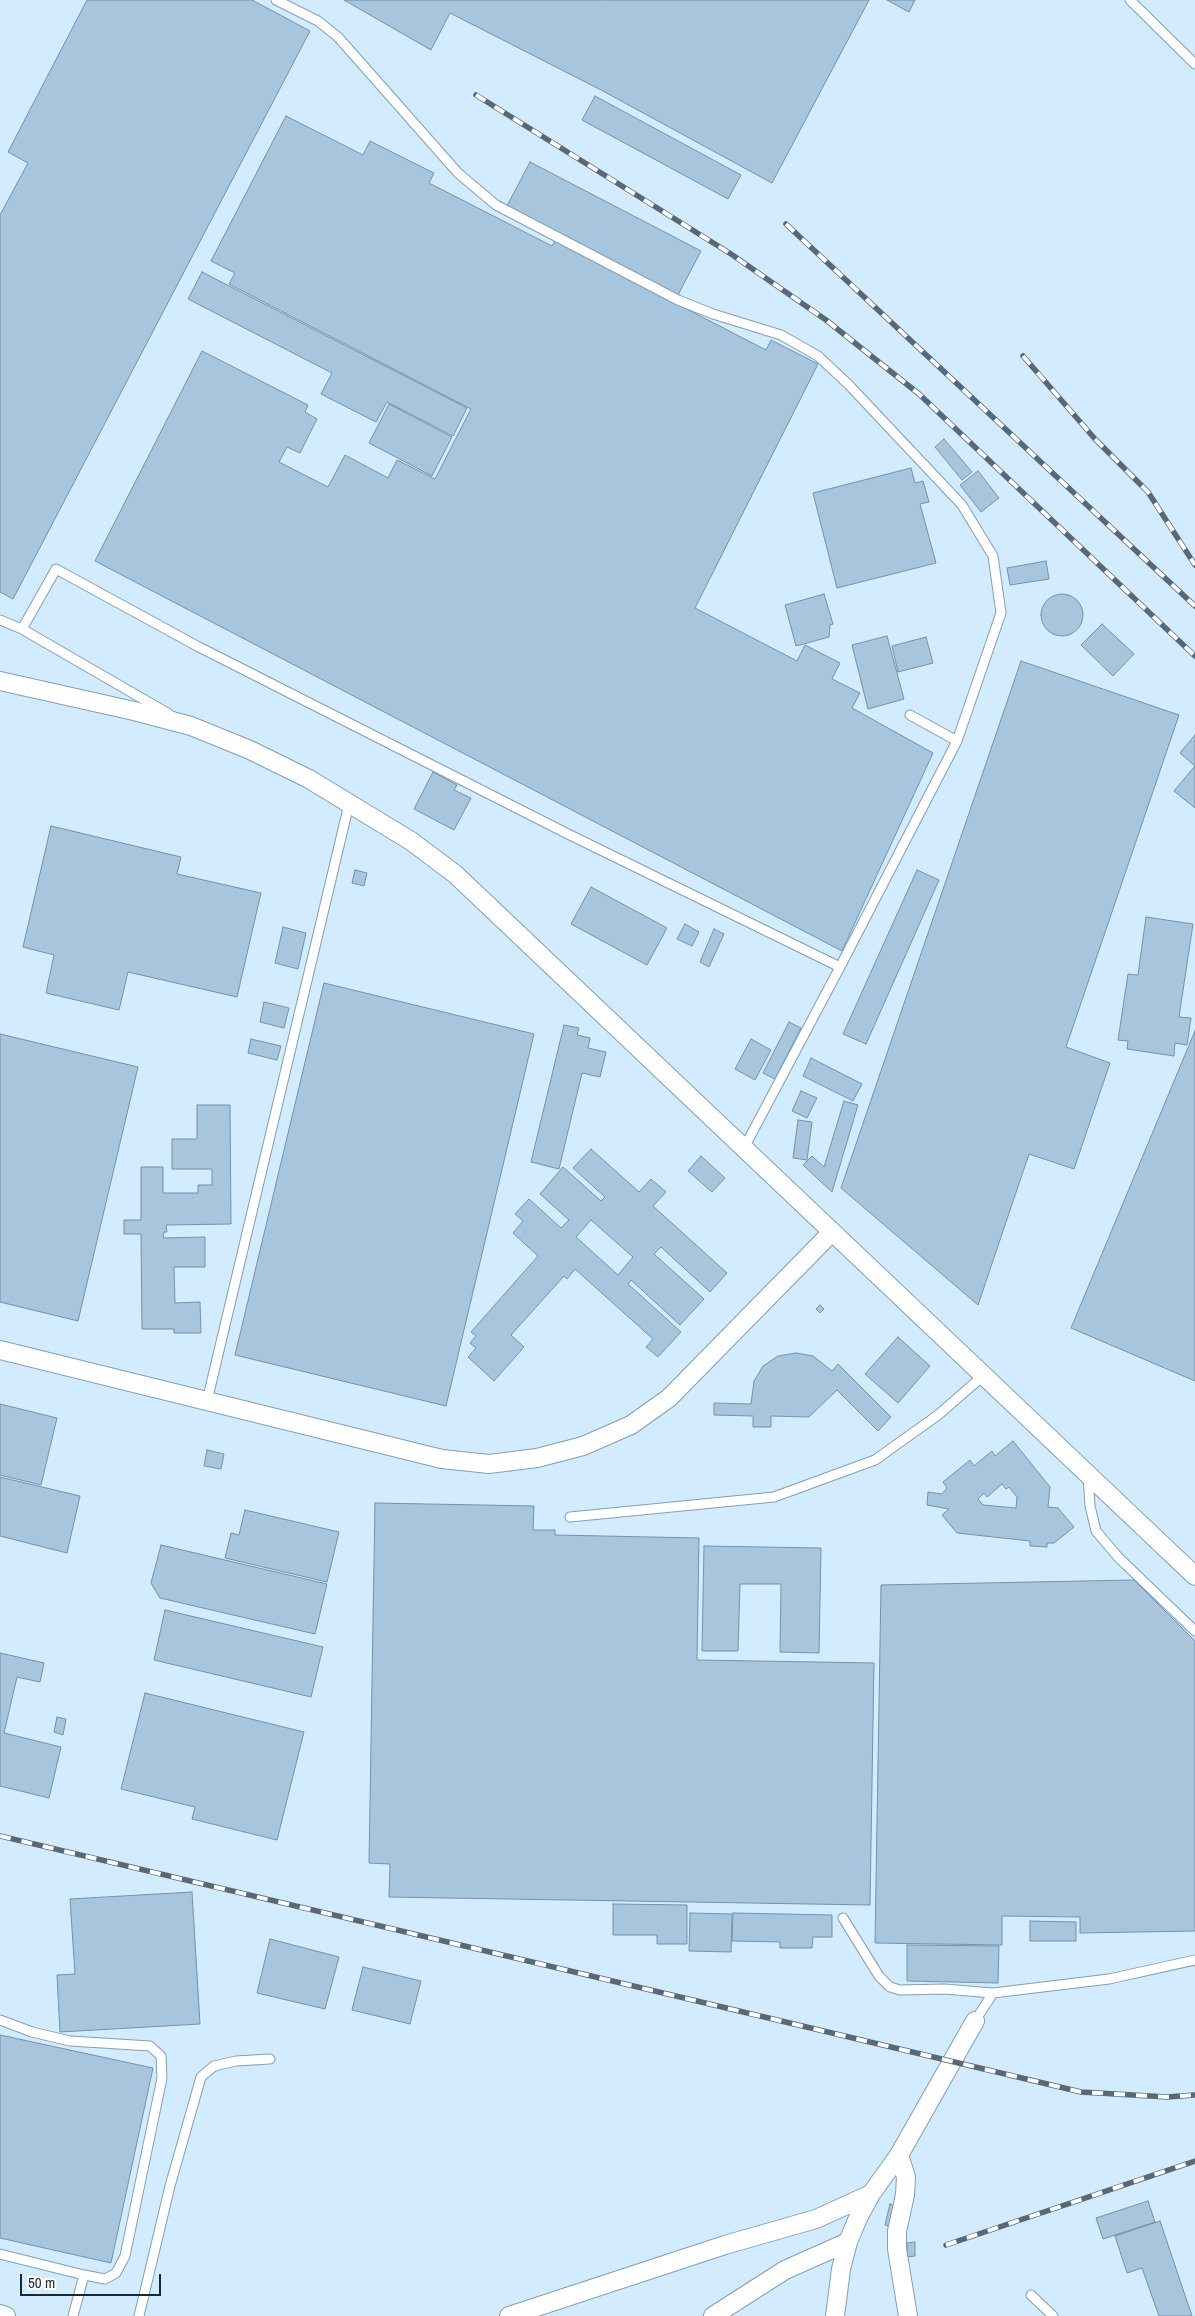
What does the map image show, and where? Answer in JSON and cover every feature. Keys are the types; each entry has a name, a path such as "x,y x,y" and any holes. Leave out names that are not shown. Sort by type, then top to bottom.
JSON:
{"street":[{"path":"0,681 134,711 191,726 250,750 309,779 411,841 455,874 1195,1576"},
{"path":"0,1350 442,1459 489,1464 537,1458 583,1446 632,1425 668,1398 832,1232"},
{"path":"835,2316 841,2269 848,2242 871,2194 899,2155 975,2021"},
{"path":"899,2155 906,2177 905,2195 897,2231 897,2248 908,2316"},
{"path":"509,2316 725,2245 816,2219 871,2194"},
{"path":"713,2316 785,2270 848,2242"},
{"path":"0,2314 6,2316"}],"lane":[{"path":"276,0 318,21 338,37 458,173 496,205 678,300 713,314 781,335 818,356 848,384 962,505 993,556 1001,613 957,741 744,1148"},
{"path":"1130,0 1195,64"},
{"path":"22,629 56,569 223,660 568,834 840,967"},
{"path":"0,620 22,629 191,726"},
{"path":"910,714 957,741"},
{"path":"207,1401 349,804"},
{"path":"570,1517 774,1497 875,1460 938,1415 984,1375"},
{"path":"1088,1474 1090,1506 1096,1531 1118,1558 1195,1631"},
{"path":"843,1918 879,1976 890,1987 900,1990 944,1989 993,1993 1109,1979 1195,1960"},
{"path":"975,2021 993,1993"},
{"path":"0,2020 32,2032 70,2040 150,2046 161,2056 162,2078 125,2256 116,2273 105,2279 0,2254"},
{"path":"139,2316 170,2186 201,2077 214,2066 236,2061 270,2059"},
{"path":"74,2316 84,2275"},
{"path":"1031,2296 1053,2316"}],"building":[{"path":"87,0 252,0 310,31 13,599 0,592 0,215 28,163 8,152"},
{"path":"344,0 869,0 772,183 601,90 450,13 431,50"},
{"path":"887,0 915,0 909,12"},
{"path":"595,96 741,175 728,199 582,120"},
{"path":"286,116 363,155 370,141 434,173 429,183 552,246 555,241 766,350 771,340 818,364 695,608 797,661 805,645 840,663 832,679 860,693 852,708 933,753 842,951 95,561 202,351 308,405 305,412 317,419 300,453 287,447 279,462 328,487 345,455 388,478 397,460 435,479 471,409 229,284 235,273 211,261"},
{"path":"530,162 701,251 678,295 507,206"},
{"path":"202,272 467,408 453,436 387,402 376,422 321,394 332,373 188,299"},
{"path":"389,404 452,437 432,476 369,443"},
{"path":"944,439 972,472 962,480 935,447"},
{"path":"911,468 915,483 923,481 929,502 920,504 936,563 837,588 813,493"},
{"path":"978,471 999,498 981,512 960,485"},
{"path":"1046,561 1049,579 1010,585 1007,568"},
{"path":"824,594 833,624 830,625 829,637 796,646 785,605"},
{"path":"1058,594 1066,594 1077,600 1083,615 1077,630 1066,636 1058,636 1047,630 1041,619 1041,611 1047,600"},
{"path":"1102,624 1134,654 1113,676 1081,645"},
{"path":"887,636 904,699 868,709 852,645"},
{"path":"926,637 933,663 898,672 892,646"},
{"path":"1021,661 1179,715 1066,1047 1110,1063 1074,1169 1029,1154 978,1305 841,1188"},
{"path":"1195,735 1195,766 1180,753"},
{"path":"1195,766 1195,808 1174,791"},
{"path":"433,772 457,785 454,790 471,798 454,830 414,809"},
{"path":"51,826 181,857 177,874 261,893 237,997 128,972 119,1010 46,993 54,955 23,947"},
{"path":"355,870 367,873 364,886 352,883"},
{"path":"917,870 939,880 866,1044 843,1034"},
{"path":"591,887 667,928 647,965 571,924"},
{"path":"1146,917 1193,924 1179,1017 1191,1018 1187,1045 1175,1043 1174,1056 1127,1049 1128,1041 1118,1040 1128,974 1138,975"},
{"path":"685,924 699,932 692,946 677,939"},
{"path":"283,927 306,933 298,969 275,963"},
{"path":"714,929 724,934 709,967 700,962"},
{"path":"324,983 534,1034 446,1406 235,1355"},
{"path":"264,1002 289,1008 284,1028 260,1022"},
{"path":"789,1022 801,1028 775,1079 763,1073"},
{"path":"564,1025 579,1028 577,1035 590,1038 588,1048 606,1052 600,1077 582,1073 559,1169 531,1162"},
{"path":"1195,1031 1195,1381 1071,1328"},
{"path":"0,1034 138,1067 78,1321 0,1302"},
{"path":"251,1039 281,1046 277,1060 248,1053"},
{"path":"751,1039 771,1050 755,1080 735,1069"},
{"path":"811,1058 862,1084 853,1101 803,1076"},
{"path":"801,1091 817,1098 807,1118 792,1111"},
{"path":"844,1101 858,1105 832,1192 803,1165 812,1156 824,1167"},
{"path":"197,1105 230,1105 231,1224 166,1225 167,1232 164,1232 163,1238 205,1237 205,1267 174,1267 175,1303 200,1302 201,1333 174,1333 174,1329 142,1329 141,1234 124,1234 124,1220 141,1220 141,1167 163,1167 163,1193 198,1193 198,1185 212,1185 212,1169 172,1169 172,1139 197,1139"},
{"path":"798,1120 812,1122 807,1160 793,1158"},
{"path":"591,1149 639,1192 651,1179 666,1192 653,1206 727,1273 710,1292 661,1247 654,1254 704,1299 680,1325 631,1280 628,1284 681,1332 658,1357 646,1347 653,1339 575,1269 567,1279 564,1276 511,1335 524,1347 494,1381 468,1357 476,1348 470,1343 476,1336 471,1332 538,1256 513,1233 523,1221 515,1214 529,1199 561,1228 569,1220 540,1194 563,1167 601,1201 605,1197 573,1168","holes":["591,1220 633,1257 618,1275 576,1237"]},
{"path":"701,1156 725,1178 712,1192 688,1171"},
{"path":"820,1305 824,1309 820,1313 816,1309"},
{"path":"898,1337 930,1366 898,1403 865,1374"},
{"path":"796,1353 813,1356 832,1371 838,1364 891,1417 878,1431 837,1390 809,1417 771,1416 771,1427 753,1427 753,1416 714,1415 714,1403 751,1404 754,1381 763,1366 778,1356"},
{"path":"0,1404 57,1418 41,1485 0,1475"},
{"path":"1013,1441 1050,1487 1048,1507 1058,1508 1074,1527 1054,1543 1047,1543 1047,1547 1030,1546 1030,1541 957,1533 942,1515 949,1509 927,1505 928,1492 942,1494 947,1488 943,1482 970,1460 974,1466 992,1451 995,1456","holes":["1002,1484 1006,1489 1009,1487 1017,1497 1016,1508 983,1505 978,1499 984,1493 987,1497"]},
{"path":"207,1450 224,1454 221,1469 204,1466"},
{"path":"0,1477 80,1496 67,1553 0,1536"},
{"path":"375,1503 534,1506 533,1530 555,1530 555,1535 699,1538 697,1660 874,1663 870,1905 389,1897 390,1864 369,1863"},
{"path":"245,1510 339,1532 327,1582 225,1558 231,1533 239,1535"},
{"path":"161,1545 327,1584 315,1634 160,1598 151,1583"},
{"path":"704,1546 821,1548 819,1653 780,1652 781,1584 740,1584 738,1651 702,1651"},
{"path":"1134,1580 1195,1641 1195,1931 1080,1933 1080,1917 1002,1916 1002,1945 875,1943 881,1585"},
{"path":"165,1610 323,1647 311,1697 154,1660"},
{"path":"0,1653 44,1663 40,1682 17,1677 4,1733 61,1747 49,1798 0,1786"},
{"path":"145,1693 304,1732 277,1840 192,1819 195,1807 121,1789"},
{"path":"57,1717 66,1719 63,1735 54,1732"},
{"path":"192,1892 200,2024 60,2032 57,1975 75,1974 70,1899"},
{"path":"613,1904 687,1905 687,1944 657,1944 657,1935 613,1935"},
{"path":"690,1913 732,1914 731,1952 689,1951"},
{"path":"733,1913 832,1915 832,1937 813,1937 812,1948 780,1948 780,1942 732,1941"},
{"path":"1030,1921 1076,1922 1076,1941 1030,1941"},
{"path":"270,1939 339,1957 325,2009 257,1993"},
{"path":"907,1945 999,1946 998,1983 907,1981"},
{"path":"363,1967 421,1981 410,2024 352,2010"},
{"path":"0,2035 153,2068 111,2263 0,2238"},
{"path":"1148,2201 1155,2222 1103,2239 1096,2218"},
{"path":"890,2204 897,2206 892,2227 885,2225"},
{"path":"1160,2221 1192,2316 1159,2316 1142,2268 1127,2273 1115,2236"},
{"path":"915,2242 915,2256 907,2257 907,2243"}],"railway":[{"path":"476,95 731,254 826,320 919,394 1195,656"},
{"path":"786,224 1195,606"},
{"path":"1023,356 1095,439 1148,492 1195,565"},
{"path":"0,1836 1081,2092 1167,2097 1195,2095"},
{"path":"946,2245 1195,2161"}]}
